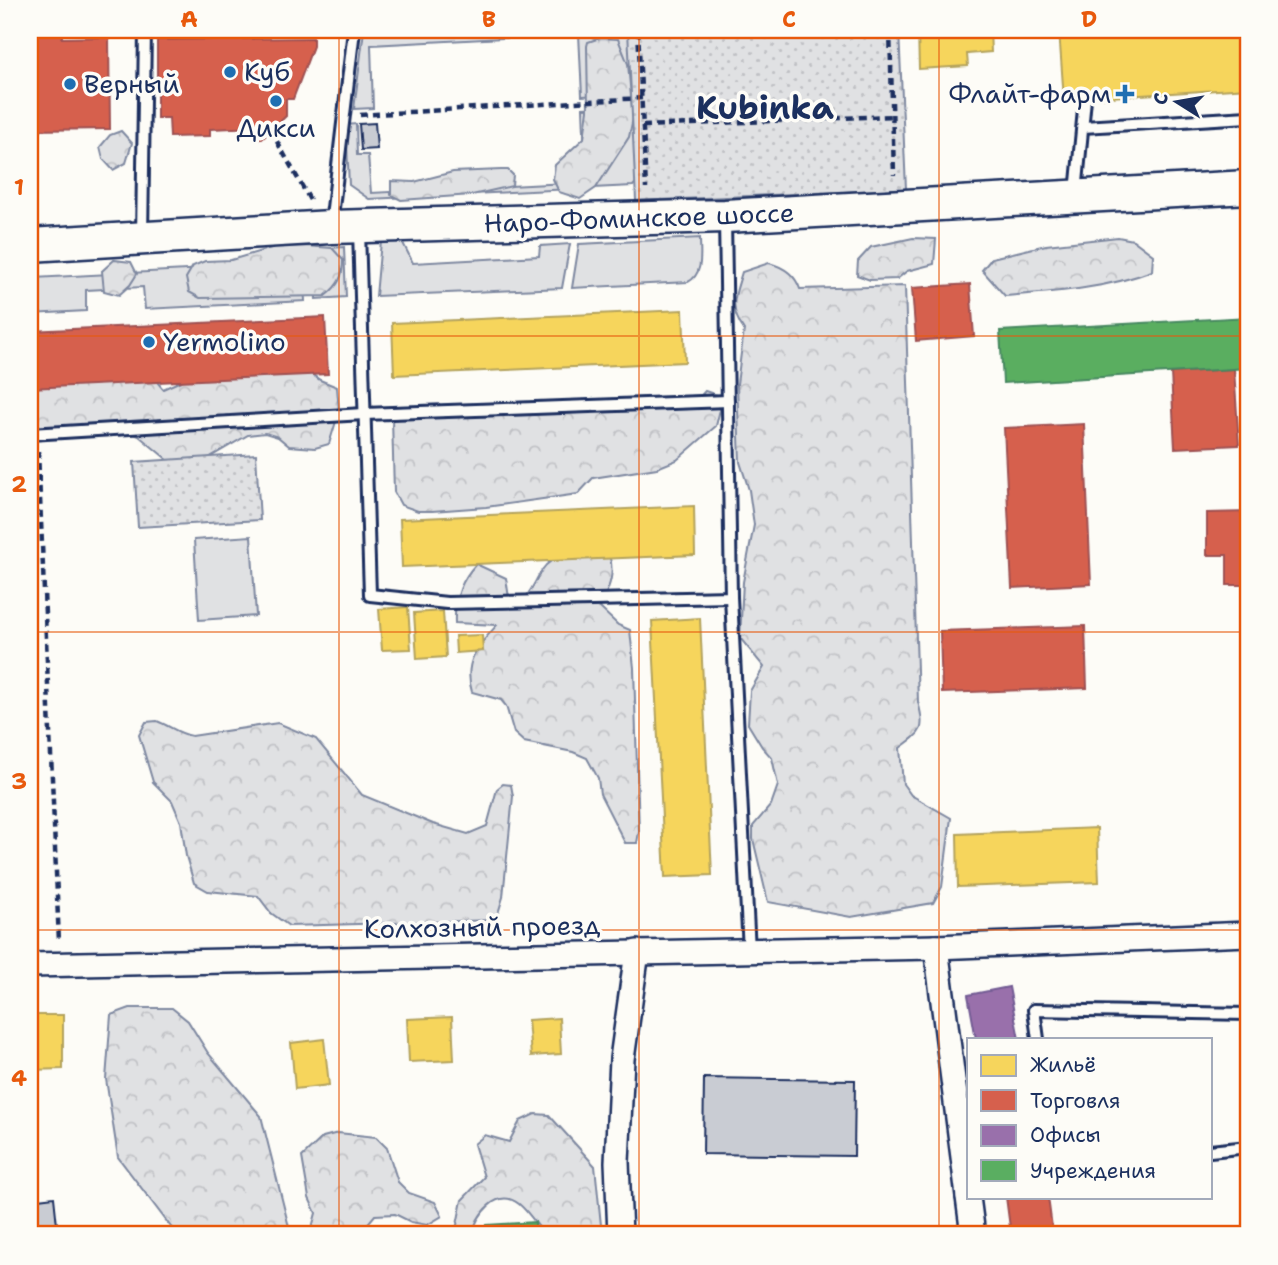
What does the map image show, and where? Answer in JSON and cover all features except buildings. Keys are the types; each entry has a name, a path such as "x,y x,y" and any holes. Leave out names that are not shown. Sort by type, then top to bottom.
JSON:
{"street":[{"name":"Наро-Фоминское шоссе","path":"30,245 142,238 334,220 725,216 1248,187"},
{"name":"Колхозный проезд","path":"30,965 936,947 1248,934"},
{"path":"936,947 967,1189"},
{"path":"620,1235 617,1162 622,1059 637,952"},
{"path":"968,1198 973,1235"}],"lane":[{"path":"142,238 145,30"},
{"path":"354,30 334,220 365,414 370,595 447,603 731,597"},
{"path":"1076,196 1085,99"},
{"path":"1083,127 1248,117"},
{"path":"725,216 731,597 749,951"},
{"path":"33,433 365,414 728,401"},
{"path":"1038,1038 1034,1010 1248,1014"},
{"path":"1212,1152 1248,1147"}],"path":[{"path":"638,30 646,188"},
{"path":"709,30 709,33 805,30"},
{"path":"890,30 894,175"},
{"path":"343,116 642,98"},
{"path":"643,126 892,116"},
{"path":"271,131 334,220"},
{"path":"33,433 60,964"}],"green space":[{"path":"364,30 635,30 638,93 582,96 579,34 371,45 373,108 354,109"},
{"path":"628,30 899,30 906,189 636,201"},
{"path":"600,38 618,39 628,64 633,118 629,137 596,188 580,199 559,192 553,179 555,165 584,138 588,110 587,46 588,42"},
{"path":"640,105 643,175 633,186 369,199 349,185 346,125 356,124 357,155 368,155 371,193 586,182 583,108"},
{"path":"121,131 132,143 126,163 113,170 103,159 100,147 110,135"},
{"path":"508,170 513,175 512,186 472,195 401,200 391,195 391,181 414,182 453,172"},
{"path":"1118,237 1133,240 1153,255 1152,271 1098,286 1005,296 982,270 992,258 1046,245"},
{"path":"700,238 699,269 688,282 572,288 579,244"},
{"path":"913,238 936,239 934,264 907,271 897,279 870,280 857,275 858,261 871,247"},
{"path":"381,241 402,241 413,263 539,256 540,246 570,244 562,288 376,296"},
{"path":"275,247 332,248 343,260 339,280 325,296 200,298 189,292 186,278 193,266 205,261 231,260"},
{"path":"344,247 346,297 316,299 313,249"},
{"path":"302,249 305,301 145,309 143,287 86,290 86,311 30,314 30,263 33,262 34,278 285,265"},
{"path":"114,260 131,262 137,274 119,295 104,291 102,271"},
{"path":"769,263 788,272 800,289 905,286 918,702 922,725 917,734 900,748 903,784 911,795 951,818 942,887 933,903 851,917 768,902 753,839 753,826 771,805 778,785 772,758 748,724 750,691 764,667 740,638 743,582 754,525 749,490 740,462 737,384 744,330 736,315 734,301 742,272"},
{"path":"304,369 337,387 339,412 329,444 315,448 289,446 278,437 265,433 248,435 205,460 169,461 139,436 125,430 30,437 30,380 67,376 153,377 163,389 192,376"},
{"path":"705,391 723,397 716,426 677,460 657,468 593,478 578,494 486,507 418,511 401,505 394,492 392,418 408,411 511,414 637,409 694,403"},
{"path":"256,454 260,520 138,527 134,462"},
{"path":"251,536 256,616 199,620 194,540"},
{"path":"582,554 609,555 611,576 600,608 618,625 630,630 634,668 639,832 637,843 625,843 600,794 598,778 587,758 573,752 524,742 514,733 506,706 501,700 472,692 469,672 471,663 483,641 497,625 455,623 459,591 476,564 506,578 509,598 521,602 542,570 555,559"},
{"path":"157,721 192,736 278,723 316,739 362,795 433,824 468,834 487,826 497,789 503,784 511,785 513,796 503,897 496,920 289,926 271,913 258,896 208,891 194,883 186,856 181,822 172,801 153,782 139,735 146,722"},
{"path":"130,1008 172,1008 188,1021 208,1053 261,1116 291,1235 177,1235 118,1157 106,1079 111,1015"},
{"path":"535,1114 549,1115 595,1166 602,1235 545,1235 519,1204 503,1199 496,1201 483,1212 472,1235 455,1235 462,1200 484,1177 474,1144 485,1135 509,1142 520,1121"},
{"path":"338,1133 376,1137 387,1148 398,1182 409,1193 435,1202 442,1216 427,1225 411,1222 395,1214 375,1215 365,1227 364,1235 310,1235 316,1213 309,1198 302,1157 323,1137"}],"place":[{"name":"Куб","path":"230,72"},
{"name":"Верный","path":"70,84"},
{"name":"Флайт-фарм","path":"1125,94"},
{"name":"Дикси","path":"276,101"},
{"name":"Yermolino","path":"149,342"}],"district":[{"name":"Kubinka","path":"765,107"}]}
